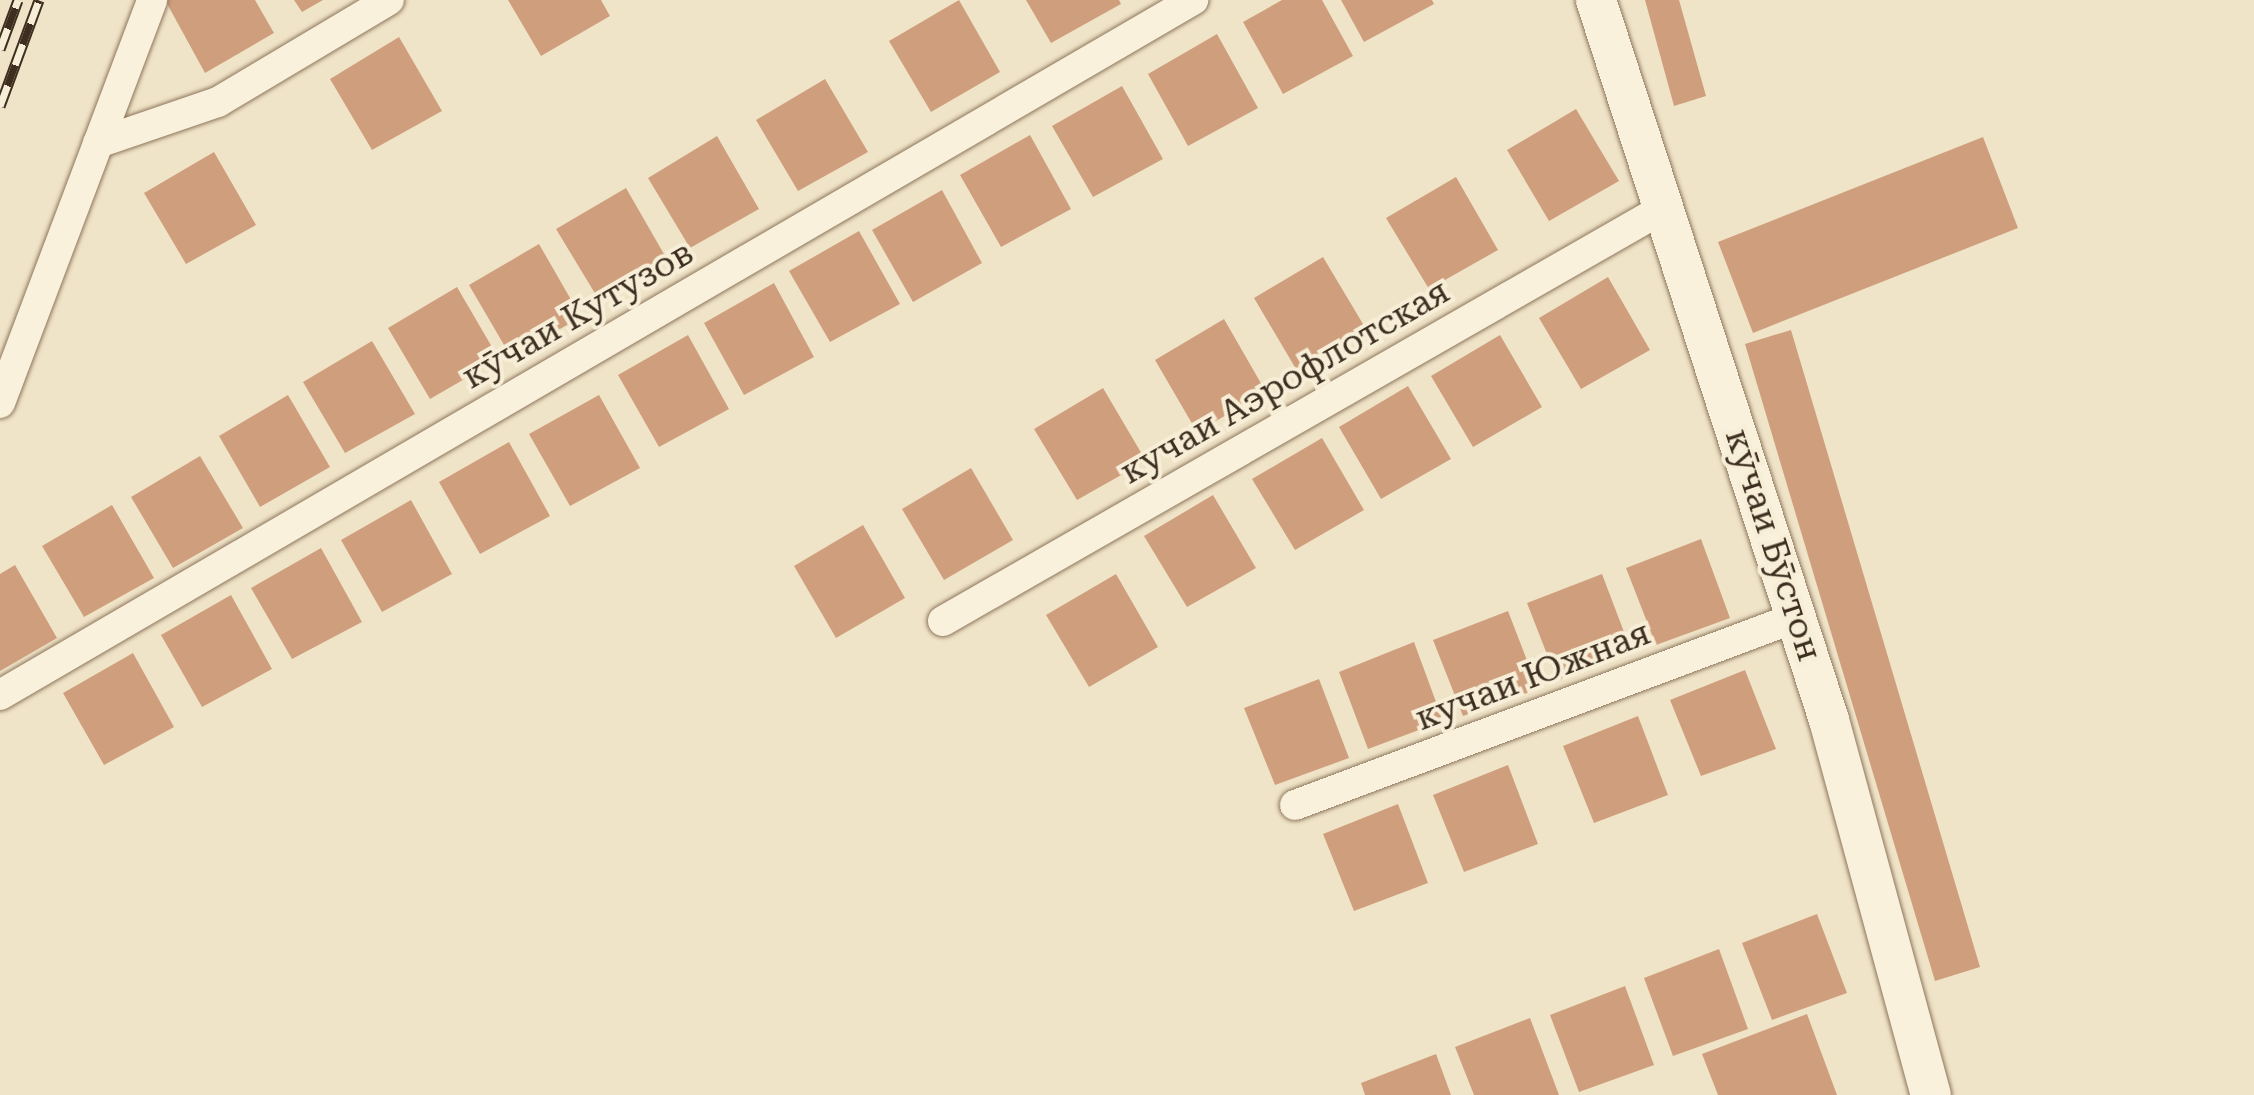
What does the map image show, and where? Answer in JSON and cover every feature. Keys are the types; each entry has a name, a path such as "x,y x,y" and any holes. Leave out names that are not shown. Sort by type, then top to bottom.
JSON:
{"main road":[{"name":"кӯчаи Бӯстон","path":"1596,0 1797,617 1931,1095"}],"street":[{"path":"0,403 152,0"},
{"path":"98,143 218,102 389,0"},
{"name":"кӯчаи Кутузов","path":"0,696 1193,0"},
{"name":"кучаи Аэрофлотская","path":"943,620 1664,208"},
{"name":"кучаи Южная","path":"1295,806 1797,617"}],"building":[{"path":"165,0 255,0 274,33 205,73"},
{"path":"294,0 323,0 302,12"},
{"path":"508,0 601,0 610,16 541,56"},
{"path":"959,0 1000,72 931,112 889,41"},
{"path":"1026,0 1119,0 1121,4 1051,43"},
{"path":"1282,0 1322,0 1353,56 1283,94 1243,22"},
{"path":"1341,0 1432,0 1434,4 1364,42"},
{"path":"1645,0 1679,0 1706,96 1674,106"},
{"path":"1217,34 1258,108 1188,146 1148,74"},
{"path":"399,37 442,111 372,150 330,79"},
{"path":"825,79 868,152 798,191 756,120"},
{"path":"1122,86 1163,159 1093,197 1052,126"},
{"path":"1576,109 1619,181 1549,221 1507,150"},
{"path":"1030,135 1071,209 1001,247 960,175"},
{"path":"717,136 759,209 690,248 648,178"},
{"path":"1983,137 2018,228 1753,333 1718,242"},
{"path":"214,152 256,225 186,264 144,193"},
{"path":"1456,177 1498,250 1429,289 1386,218"},
{"path":"626,188 668,261 599,300 556,229"},
{"path":"942,190 982,263 913,302 872,230"},
{"path":"859,231 900,304 830,342 789,271"},
{"path":"539,244 581,317 511,357 469,285"},
{"path":"1323,257 1366,329 1296,369 1254,298"},
{"path":"1608,277 1650,350 1581,389 1539,318"},
{"path":"774,283 814,357 744,395 704,323"},
{"path":"457,287 499,359 430,399 388,328"},
{"path":"1224,319 1266,392 1197,432 1155,360"},
{"path":"1791,330 1980,967 1935,981 1745,344"},
{"path":"688,335 729,409 659,447 618,375"},
{"path":"1500,335 1542,407 1473,447 1431,376"},
{"path":"372,341 415,414 345,453 303,382"},
{"path":"1408,386 1451,459 1381,499 1339,427"},
{"path":"1103,388 1146,461 1077,500 1034,429"},
{"path":"288,395 330,467 260,507 219,436"},
{"path":"599,395 640,468 570,506 529,434"},
{"path":"1322,438 1364,510 1295,550 1252,479"},
{"path":"509,442 550,516 480,554 439,482"},
{"path":"200,456 243,528 173,568 131,497"},
{"path":"971,468 1013,540 944,580 902,509"},
{"path":"1213,495 1256,568 1187,607 1144,536"},
{"path":"411,500 452,574 382,612 341,540"},
{"path":"112,505 154,578 84,617 42,546"},
{"path":"863,525 905,598 836,638 794,566"},
{"path":"1701,539 1730,618 1656,645 1626,568"},
{"path":"321,548 362,622 292,659 251,588"},
{"path":"15,565 57,638 0,671 0,574"},
{"path":"1116,574 1158,647 1089,687 1046,615"},
{"path":"1602,574 1632,653 1557,680 1527,603"},
{"path":"231,595 272,669 202,707 161,635"},
{"path":"1508,611 1538,689 1463,716 1433,640"},
{"path":"1414,642 1443,721 1368,749 1339,672"},
{"path":"133,653 174,727 104,765 63,693"},
{"path":"1745,670 1776,749 1701,776 1670,700"},
{"path":"1319,679 1349,758 1275,785 1244,708"},
{"path":"1638,716 1668,795 1594,823 1563,746"},
{"path":"1508,765 1538,844 1464,872 1433,795"},
{"path":"1398,804 1428,883 1354,911 1323,834"},
{"path":"1817,914 1847,993 1772,1020 1742,943"},
{"path":"1719,949 1748,1029 1673,1056 1644,978"},
{"path":"1625,986 1654,1065 1579,1092 1550,1015"},
{"path":"1807,1014 1837,1095 1718,1095 1702,1054"},
{"path":"1530,1018 1559,1095 1474,1095 1455,1047"},
{"path":"1436,1054 1451,1095 1365,1095 1361,1083"}],"railway":[{"path":"0,49 18,0"},
{"path":"0,106 39,0"}]}
